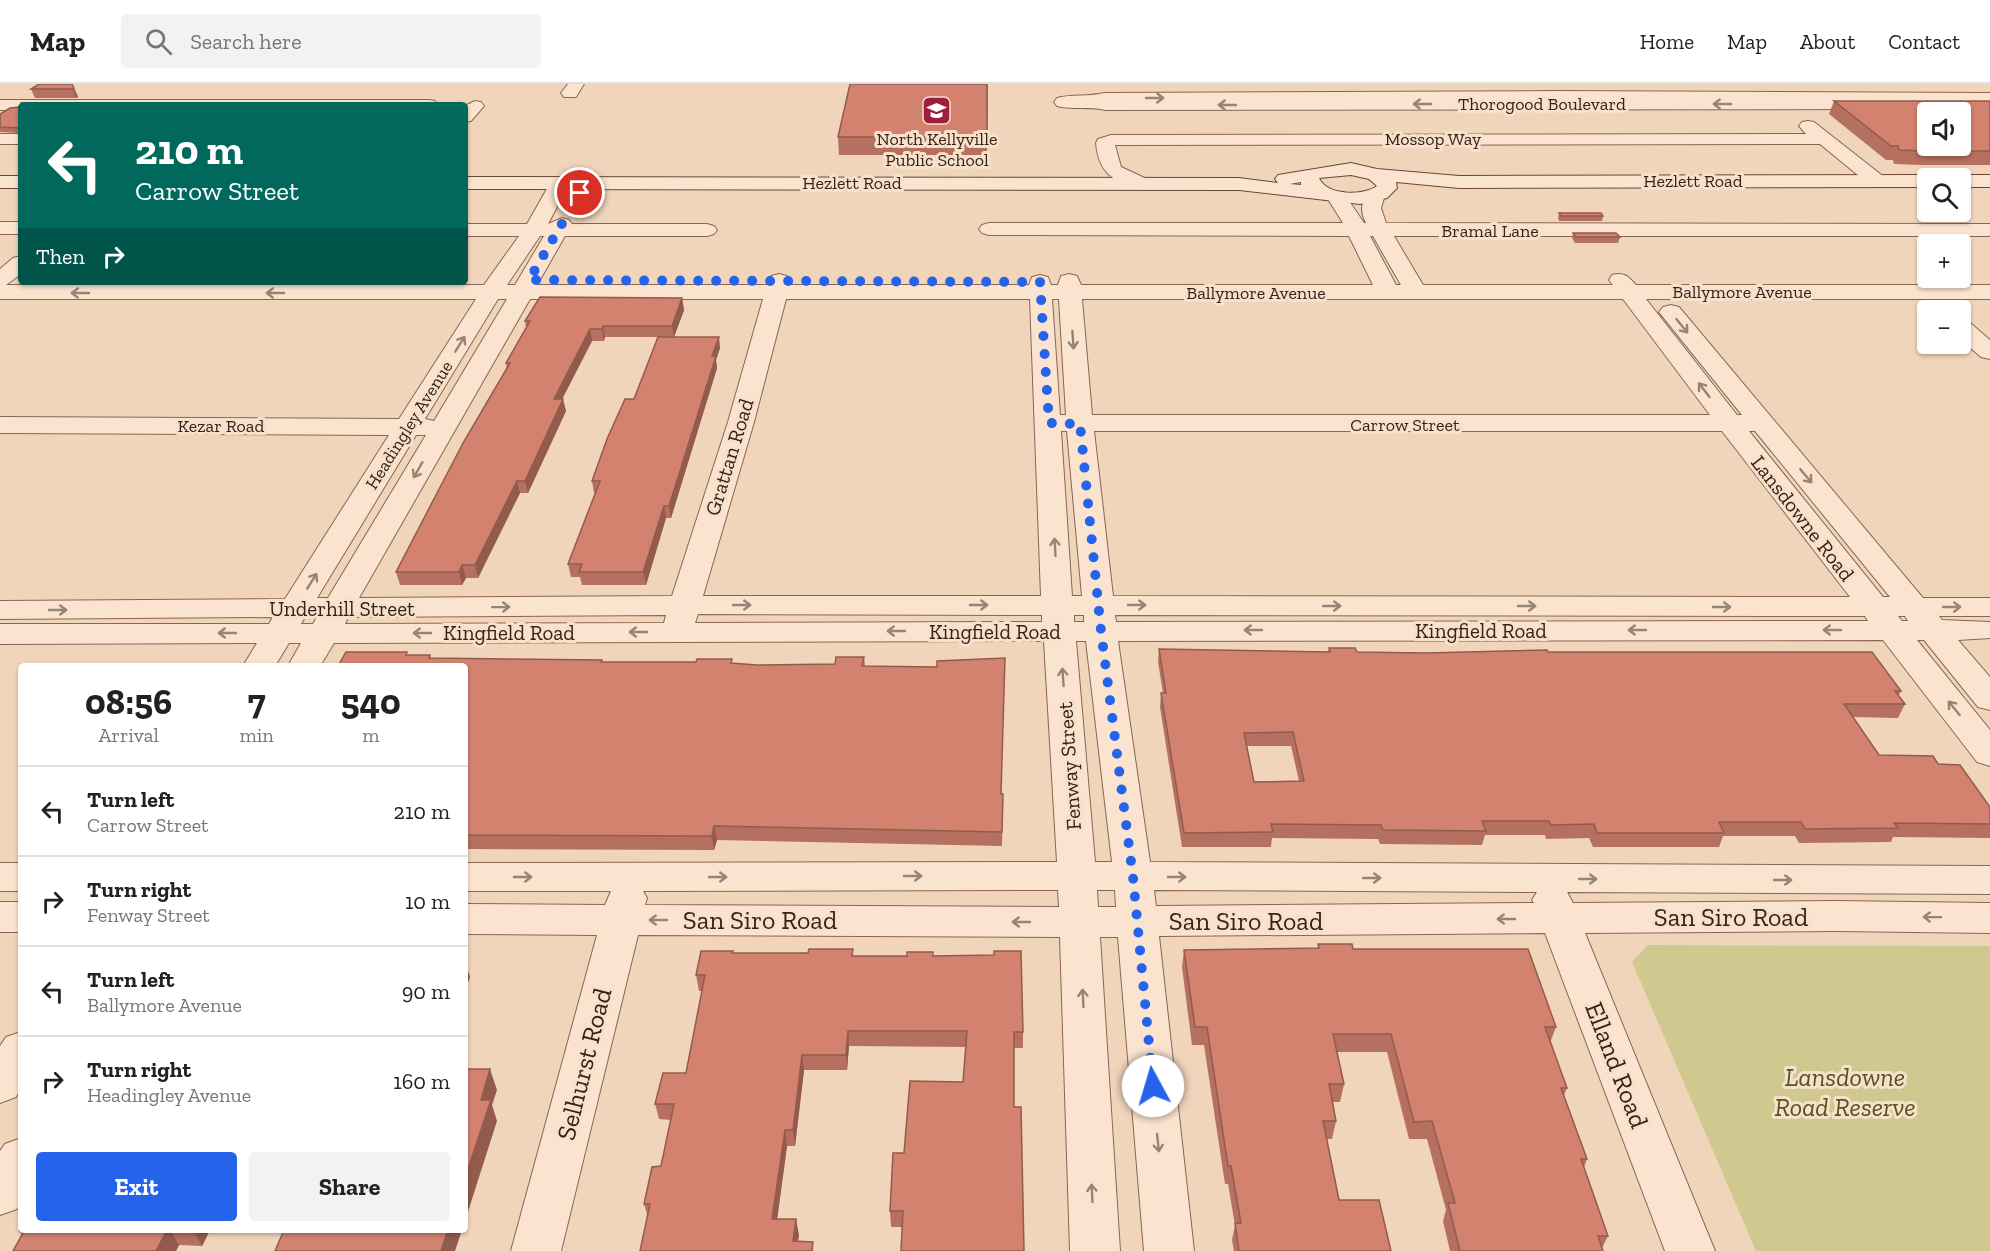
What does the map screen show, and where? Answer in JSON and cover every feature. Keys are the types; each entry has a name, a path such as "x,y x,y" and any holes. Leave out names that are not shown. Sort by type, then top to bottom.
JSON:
{"street":[{"path":"1755,84 1877,181"},
{"path":"1306,95 1334,145 1373,184 1372,216 1378,231 1412,286"},
{"name":"Thorogood Boulevard","path":"1063,102 1094,102 1105,105 1306,95 1555,95 1990,104"},
{"path":"6,98 393,98 414,102"},
{"name":"Thorogood Boulevard","path":"1777,101 1990,98"},
{"path":"0,139 18,139"},
{"name":"Mossop Way","path":"1142,184 1113,171 1107,159 1105,145 1111,140 1334,145 1824,139"},
{"path":"1334,145 1317,173 1309,181 1311,185 1331,195 1345,207 1384,287"},
{"name":"Hezlett Road","path":"1239,184 1336,170 1373,184 1917,181"},
{"path":"1971,181 1990,181"},
{"path":"0,182 18,182"},
{"name":"Hezlett Road","path":"468,183 1239,184 1353,198 1373,184"},
{"name":"Headingley Avenue","path":"547,230 559,184"},
{"name":"Headingley Avenue","path":"261,663 408,427 510,286 547,230 585,184"},
{"path":"0,228 18,228"},
{"name":"Bramal Lane","path":"989,229 1990,230"},
{"path":"468,230 707,230"},
{"path":"18,269 8,287 510,286"},
{"path":"468,280 510,286"},
{"name":"Ballymore Avenue","path":"1915,287 1990,280"},
{"name":"Headingley Avenue","path":"306,663 443,427 510,286"},
{"name":"Ballymore Avenue","path":"510,286 1915,287 1990,292"},
{"name":"Lansdowne Road","path":"1637,286 1729,423 1990,754"},
{"name":"Lansdowne Road","path":"1637,286 1761,423 1990,699"},
{"name":"Grattan Road","path":"680,619 741,422 777,287"},
{"name":"Fenway Street","path":"1039,287 1049,423 1058,618 1077,876 1095,1251"},
{"path":"1070,287 1080,424 1133,877 1169,1251"},
{"path":"1915,287 1931,300"},
{"path":"1971,336 1990,352"},
{"name":"Carrow Street","path":"1049,423 1448,425 1761,423"},
{"name":"Kezar Road","path":"0,425 443,427"},
{"name":"Kingfield Road","path":"0,634 287,621 1058,618 1882,619 1924,618 1990,607"},
{"name":"Underhill Street","path":"0,610 287,621"},
{"name":"Kingfield Road","path":"1924,618 1990,630"},
{"name":"San Siro Road","path":"468,877 1077,876 1990,880"},
{"path":"0,877 18,877"},
{"name":"Selhurst Road","path":"536,1251 632,877"},
{"name":"Elland Road","path":"1543,879 1690,1251"},
{"path":"0,917 18,917"},
{"name":"San Siro Road","path":"468,919 1136,922 1990,918"},
{"path":"0,1083 18,1055"},
{"path":"0,1194 18,1163"}],"green space":[{"name":"Lansdowne Road Reserve","path":"1648,945 1990,946 1990,1251 1756,1251 1632,962"}],"building":[{"path":"39,84 72,84 74,88 31,89"},
{"path":"850,84 987,84 987,137 838,137"},
{"path":"1834,101 1990,101 1990,151 1971,151 1971,102 1917,102 1917,151 1899,150 1898,146 1891,146"},
{"path":"18,107 18,128 0,127 0,114 10,108"},
{"path":"1559,213 1601,213 1603,216 1561,216"},
{"path":"1573,233 1616,233 1620,237 1576,237"},
{"path":"540,297 682,298 672,326 603,326 602,329 590,329 554,399 563,399 525,481 517,481 475,565 462,565 459,572 396,572 463,443 510,363 506,363 530,321 525,321"},
{"path":"658,337 719,337 712,356 716,356 669,506 664,506 643,572 579,572 582,564 568,564 600,481 592,481 625,399 634,399"},
{"path":"1329,648 1355,648 1357,652 1425,653 1547,650 1548,652 1872,652 1901,691 1895,691 1905,704 1844,704 1879,755 1933,756 1938,764 1960,765 1990,807 1990,824 1894,823 1898,828 1805,829 1801,822 1719,822 1724,833 1597,833 1594,824 1551,825 1549,821 1482,821 1486,831 1383,830 1381,825 1271,824 1273,832 1184,833 1161,693 1166,693 1159,649 1330,652","holes":["1293,732 1304,781 1254,782 1244,733"]},
{"path":"346,652 407,652 406,655 430,655 429,658 602,660 601,662 696,662 697,659 732,659 731,663 757,665 835,664 836,657 864,657 862,666 937,667 937,661 1005,658 1002,832 714,826 712,836 468,835 468,663 340,663"},
{"path":"1318,944 1352,944 1353,949 1528,949 1556,1027 1545,1027 1567,1088 1561,1088 1587,1159 1581,1159 1608,1236 1598,1236 1603,1251 1460,1251 1448,1203 1455,1203 1432,1121 1414,1122 1391,1034 1333,1034 1344,1084 1329,1084 1336,1121 1323,1121 1339,1200 1379,1200 1391,1251 1239,1251 1235,1223 1241,1223 1231,1166 1228,1166 1207,1027 1195,1027 1184,950 1319,948"},
{"path":"809,949 853,949 852,956 907,956 907,952 933,952 933,956 994,955 994,951 1021,951 1023,1032 1014,1032 1014,1107 1021,1107 1024,1251 901,1251 903,1211 890,1211 893,1153 904,1153 910,1081 963,1082 967,1031 848,1031 846,1055 802,1055 793,1130 785,1130 772,1219 796,1219 793,1241 813,1242 812,1251 640,1251 650,1204 644,1204 652,1167 661,1166 674,1104 655,1104 663,1073 686,1073 705,975 696,975 701,951 808,953"},
{"path":"468,1069 490,1069 481,1100 491,1100 468,1169"},
{"path":"23,1233 165,1233 156,1251 13,1251"},
{"path":"283,1233 447,1233 441,1251 275,1251"}],"place":[{"name":"North Kellyville Public School","path":"937,110"}],"route":[{"path":"580,193 529,280 1040,282 1049,423 1080,424 1101,631 1133,877 1153,1086"}]}
